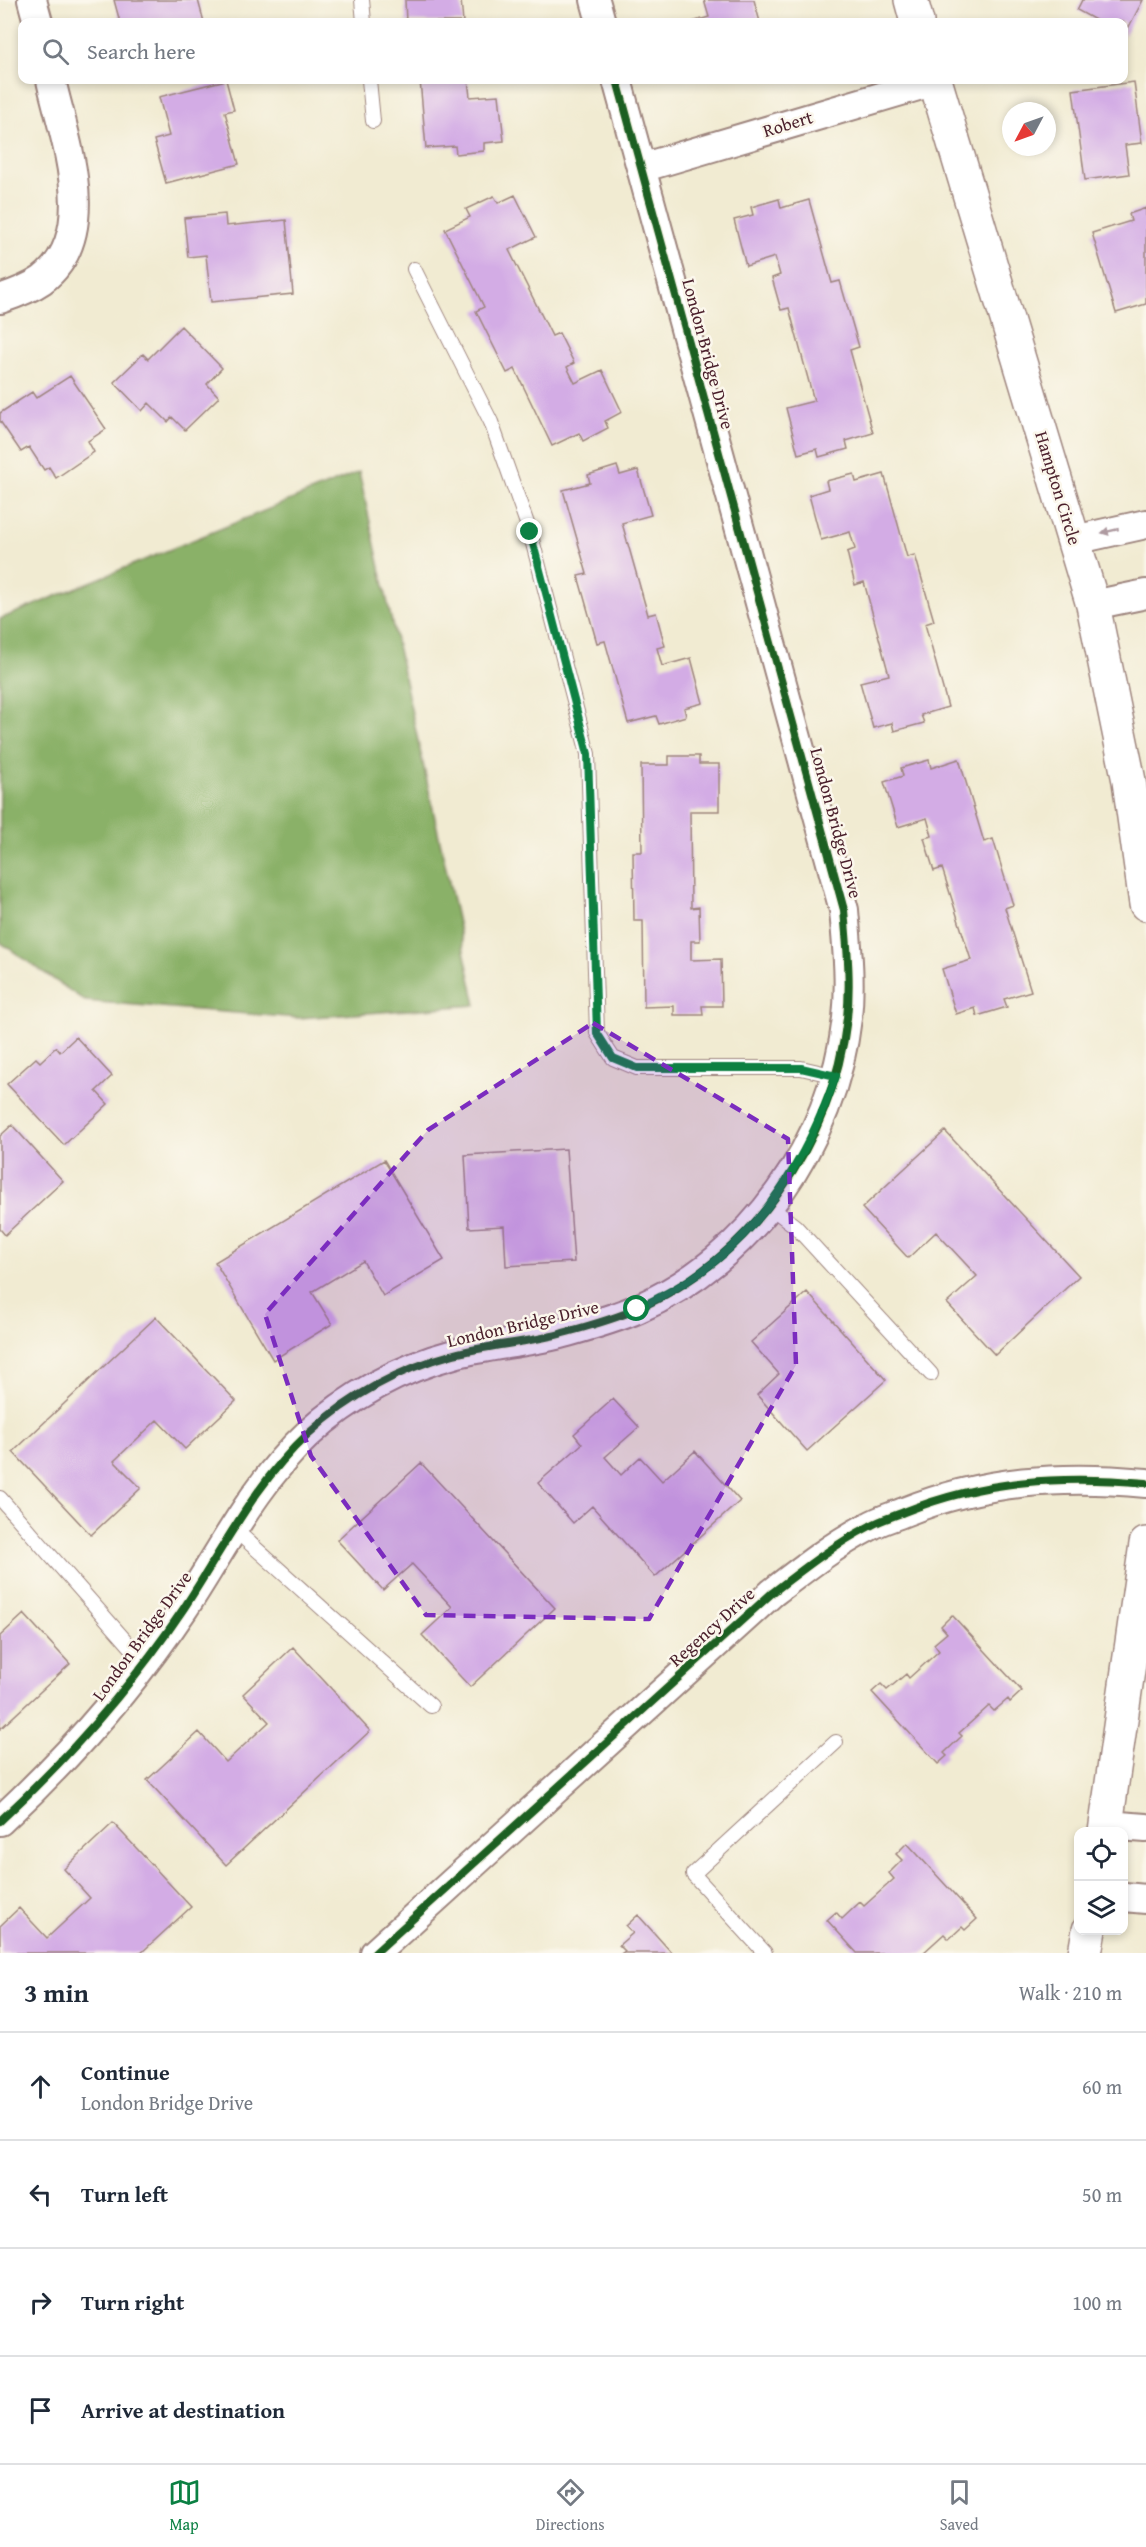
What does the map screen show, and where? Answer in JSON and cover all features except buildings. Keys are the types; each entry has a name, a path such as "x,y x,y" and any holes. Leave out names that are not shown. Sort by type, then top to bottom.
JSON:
{"street":[{"path":"32,0 37,18"},
{"path":"595,0 600,18"},
{"path":"911,0 917,18"},
{"path":"0,299 21,292 43,279 60,260 73,234 76,212 75,185 52,84"},
{"name":"London Bridge Drive","path":"0,1821 69,1753 145,1663 185,1607 233,1528 267,1479 310,1432 345,1405 382,1382 416,1367 454,1354 557,1335 637,1309 690,1280 729,1248 769,1206 793,1173 811,1140 836,1076 847,1015 849,959 844,910 618,84"},
{"name":"Robert","path":"641,168 922,84"},
{"name":"Hampton Circle","path":"936,84 1093,605 1129,781 1146,904"},
{"path":"1074,540 1146,524"},
{"path":"1093,605 1146,594"},
{"name":"Regency Drive","path":"375,1953 772,1593 820,1556 871,1525 935,1500 986,1488 1042,1479 1146,1483"},
{"path":"1106,1827 1146,1544"},
{"path":"1128,1828 1146,1828"},
{"path":"1128,1897 1146,1899"},
{"path":"1085,1953 1088,1935"}],"lane":[{"path":"362,0 364,18"},
{"path":"369,84 373,121"},
{"path":"414,269 491,422 530,532 588,754 597,1033 613,1058 637,1068 801,1068 836,1076"},
{"path":"769,1206 795,1226 931,1374"},
{"path":"0,1498 145,1663"},
{"path":"233,1528 431,1706"},
{"path":"765,1953 693,1874 836,1742"}],"highlighted area":[{"path":"593,1023 788,1139 796,1365 649,1619 426,1615 311,1456 265,1314 428,1130"}],"green space":[{"path":"359,472 476,1005 299,1018 85,1001 0,942 0,619"}],"cycle path":[{"path":"0,1821 75,1746 143,1666 184,1608 256,1495 289,1453 324,1420 358,1396 395,1375 415,1367 454,1354 547,1337 618,1317 678,1287 716,1260 750,1228 780,1191 805,1151 824,1109 839,1064 847,1018 849,978 844,910 618,84"},
{"path":"375,1953 772,1593 844,1541 874,1524 934,1501 993,1487 1053,1480 1146,1483"}],"route":[{"path":"530,532 588,754 597,1033 613,1058 637,1068 701,1070 801,1068 836,1076 811,1140 793,1173 769,1206 729,1248 690,1280 637,1309"}]}
